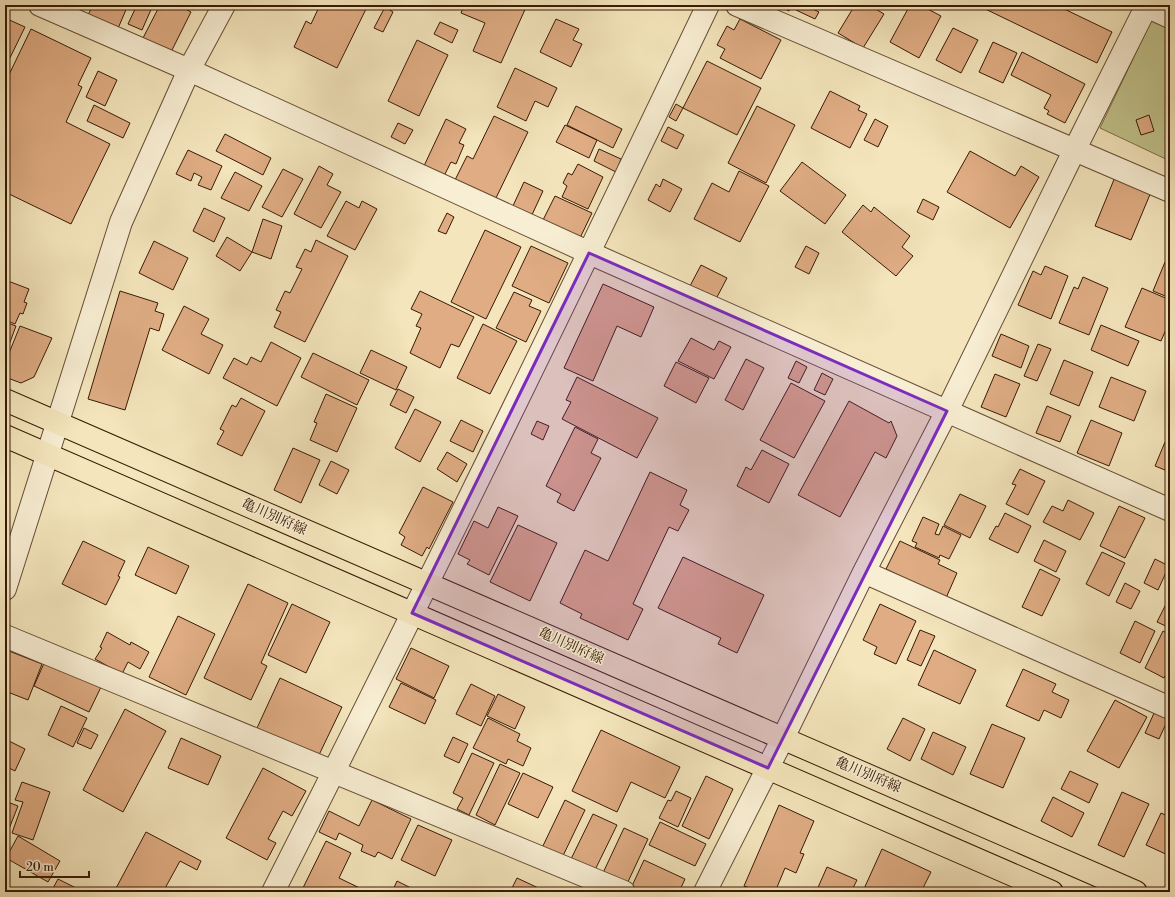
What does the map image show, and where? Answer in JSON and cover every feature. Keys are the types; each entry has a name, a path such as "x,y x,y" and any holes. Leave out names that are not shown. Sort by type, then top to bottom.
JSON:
{"main road":[{"name":"亀川別府線","path":"5,400 1136,892"},
{"path":"5,436 1052,892"}],"street":[{"path":"40,5 189,70 589,253 1170,510"},
{"path":"5,589 121,222 189,70 224,5"},
{"path":"273,892 427,584 589,253 708,5"},
{"path":"737,5 1170,191"},
{"path":"705,892 783,738 864,572 947,411 1146,6 1170,17"},
{"path":"864,572 1170,708"},
{"path":"5,636 624,892"}],"highlighted area":[{"path":"589,253 947,411 768,768 412,613"}],"green space":[{"path":"1154,15 1170,23 1170,161 1100,128"}],"building":[{"path":"93,5 128,5 116,33 86,19"},
{"path":"137,5 153,5 142,30 128,24"},
{"path":"160,5 178,5 191,12 171,52 143,38"},
{"path":"183,5 195,5 193,10"},
{"path":"320,5 364,5 367,7 337,68 294,47 306,21 311,24"},
{"path":"464,5 527,5 501,63 473,51 485,23 461,13"},
{"path":"777,5 792,5 789,11"},
{"path":"798,5 804,5 819,12 815,19 796,10"},
{"path":"855,5 869,5 884,14 863,48 838,33"},
{"path":"910,5 920,5 941,16 919,58 890,42"},
{"path":"977,5 1056,5 1112,32 1097,63"},
{"path":"385,7 393,12 383,32 374,28"},
{"path":"5,18 25,27 5,68"},
{"path":"556,19 579,29 573,40 582,44 571,67 540,52"},
{"path":"740,19 781,40 761,79 720,58 725,49 717,45 727,26 734,30"},
{"path":"440,22 458,30 452,43 434,34"},
{"path":"953,28 978,40 961,73 936,60"},
{"path":"31,29 91,58 78,85 82,87 66,122 110,144 71,224 5,192 5,83"},
{"path":"417,40 448,55 419,116 388,101"},
{"path":"993,42 1017,53 1003,83 979,72"},
{"path":"1022,52 1085,84 1065,123 1047,114 1049,111 1044,108 1051,95 1011,75"},
{"path":"707,61 761,88 737,135 683,108"},
{"path":"515,68 557,88 548,107 535,101 526,121 497,107"},
{"path":"98,71 117,80 105,106 86,97"},
{"path":"830,91 860,106 858,110 867,114 850,148 811,128"},
{"path":"676,104 683,108 676,121 669,117"},
{"path":"94,105 130,123 123,138 87,121"},
{"path":"576,106 622,129 613,148 567,125"},
{"path":"757,106 795,125 766,183 728,163"},
{"path":"1149,115 1154,131 1141,135 1136,120"},
{"path":"494,116 528,132 495,200 455,180 467,156 473,159"},
{"path":"446,119 466,129 459,143 464,145 456,164 451,162 443,178 423,168"},
{"path":"875,119 888,126 878,147 864,140"},
{"path":"398,123 413,130 405,144 391,137"},
{"path":"565,125 597,140 589,158 556,142"},
{"path":"668,127 684,135 677,149 661,141"},
{"path":"225,134 271,158 263,175 216,151"},
{"path":"599,149 621,159 616,172 594,161"},
{"path":"188,150 222,166 211,190 198,185 202,177 194,173 191,181 176,174"},
{"path":"970,151 1015,176 1021,166 1039,177 1010,228 947,192"},
{"path":"802,162 846,195 825,224 780,191"},
{"path":"578,164 603,177 588,209 562,197 567,186 563,183 568,173 572,175"},
{"path":"319,166 333,174 327,185 341,192 321,228 294,214"},
{"path":"283,169 303,179 282,217 262,207"},
{"path":"739,171 769,186 740,242 694,219 712,183 729,192"},
{"path":"235,172 262,186 249,211 221,198"},
{"path":"1115,177 1151,192 1131,240 1095,226"},
{"path":"663,179 682,189 670,212 648,200 656,184 660,187"},
{"path":"524,182 543,191 531,217 512,208"},
{"path":"555,196 592,213 579,240 542,222"},
{"path":"923,199 939,207 933,220 917,212"},
{"path":"346,201 359,208 362,201 377,209 355,250 327,236"},
{"path":"863,205 871,212 874,207 910,236 902,247 913,256 896,276 842,232"},
{"path":"204,208 225,218 214,242 193,231"},
{"path":"447,213 454,217 446,234 438,231"},
{"path":"263,219 282,226 271,259 252,252"},
{"path":"485,230 521,247 486,319 451,302"},
{"path":"227,237 252,252 240,271 216,256"},
{"path":"316,240 348,256 305,342 274,327 281,312 276,310 285,291 290,293 302,269 296,267 305,249 311,252"},
{"path":"154,241 188,258 173,290 139,273"},
{"path":"531,246 568,263 549,303 512,286"},
{"path":"806,246 819,253 809,274 795,267"},
{"path":"1165,262 1170,264 1170,298 1153,291"},
{"path":"701,265 727,278 716,299 690,286"},
{"path":"1045,266 1068,276 1051,319 1018,305 1033,271 1041,275"},
{"path":"1083,277 1108,288 1089,335 1059,323 1074,287 1078,289"},
{"path":"8,281 29,289 24,302 27,303 23,314 20,313 15,324 5,320 5,288"},
{"path":"603,284 654,307 641,337 617,326 593,381 564,368"},
{"path":"1142,288 1170,300 1170,320 1161,341 1125,327"},
{"path":"120,291 158,303 155,311 164,314 159,331 150,328 125,410 88,399"},
{"path":"420,291 474,317 459,347 451,344 440,368 410,353 421,328 416,326 422,314 411,309"},
{"path":"514,292 532,300 529,306 541,311 526,342 496,328"},
{"path":"184,306 209,319 201,334 223,345 209,374 162,350"},
{"path":"5,322 16,326 6,353 5,353"},
{"path":"483,324 517,341 490,394 457,378"},
{"path":"1101,325 1139,341 1128,366 1091,350"},
{"path":"20,326 52,338 34,377 21,383 5,377 5,363"},
{"path":"1001,334 1029,346 1021,368 992,356"},
{"path":"691,338 714,350 719,341 731,347 714,379 678,361"},
{"path":"271,342 301,358 277,406 223,378 234,358 247,365 251,357 261,362"},
{"path":"1038,344 1051,349 1037,381 1024,376"},
{"path":"371,350 407,367 396,390 360,373"},
{"path":"313,353 369,380 357,405 301,377"},
{"path":"746,359 764,368 743,410 725,400"},
{"path":"1064,360 1093,372 1079,406 1050,394"},
{"path":"796,361 807,367 799,383 788,378"},
{"path":"676,362 709,378 696,403 664,386"},
{"path":"822,373 833,379 825,395 814,390"},
{"path":"995,374 1020,384 1006,417 981,407"},
{"path":"577,377 658,418 637,458 562,419 571,402 566,400"},
{"path":"1111,377 1146,391 1134,421 1099,407"},
{"path":"791,383 825,401 794,458 760,440"},
{"path":"398,389 414,397 406,413 390,405"},
{"path":"326,394 357,408 337,452 310,440 317,423 314,422"},
{"path":"241,398 265,411 242,456 217,444 224,431 220,429 232,405 236,407"},
{"path":"849,401 889,423 891,421 897,436 886,458 875,452 840,517 798,495"},
{"path":"1047,406 1071,416 1060,442 1036,433"},
{"path":"415,409 441,422 420,462 395,448"},
{"path":"461,420 483,431 473,452 450,441"},
{"path":"1091,420 1122,433 1109,466 1077,453"},
{"path":"537,421 549,426 543,440 531,434"},
{"path":"575,427 598,439 591,453 601,458 574,511 557,502 561,494 546,486"},
{"path":"1165,442 1170,444 1170,472 1155,466"},
{"path":"293,448 320,460 301,503 274,490"},
{"path":"762,450 789,464 769,503 737,486 746,467 751,470"},
{"path":"447,452 467,464 457,482 437,469"},
{"path":"331,461 349,470 337,494 319,485"},
{"path":"1020,469 1045,481 1028,515 1006,504 1016,485 1012,484"},
{"path":"650,472 687,490 680,505 689,510 678,531 669,527 652,563 633,604 643,609 628,640 580,618 582,614 560,603 585,550 608,561"},
{"path":"423,487 453,502 429,549 427,547 422,556 401,545 405,537 399,533"},
{"path":"960,494 986,506 970,538 944,525"},
{"path":"1068,500 1094,513 1080,540 1043,522 1052,506 1063,511"},
{"path":"1119,506 1145,518 1125,558 1100,546"},
{"path":"498,507 518,516 489,575 467,564 470,560 458,554 474,521 488,528"},
{"path":"1005,513 1031,526 1018,553 989,539 996,526 998,527"},
{"path":"923,517 939,524 935,534 939,535 943,526 961,535 949,559 940,555 939,558 915,547 917,543 912,541"},
{"path":"518,525 557,543 530,601 490,582"},
{"path":"1044,540 1066,551 1056,572 1034,561"},
{"path":"83,541 125,561 118,576 120,577 106,605 62,584"},
{"path":"900,541 940,560 938,564 957,573 946,598 886,569"},
{"path":"148,547 189,566 176,594 135,575"},
{"path":"1102,552 1125,563 1109,596 1086,584"},
{"path":"683,557 764,595 737,653 718,644 721,638 658,608"},
{"path":"1155,559 1169,566 1158,590 1144,583"},
{"path":"1040,569 1060,579 1042,616 1022,607"},
{"path":"1125,583 1140,591 1131,609 1116,602"},
{"path":"248,584 288,603 261,663 267,666 251,700 204,678"},
{"path":"1170,596 1170,628 1157,622"},
{"path":"292,604 330,622 306,673 268,655"},
{"path":"880,604 916,621 896,664 874,654 877,647 863,640"},
{"path":"178,616 215,634 186,695 149,677"},
{"path":"1135,621 1155,631 1140,663 1120,653"},
{"path":"920,630 935,636 921,666 907,660"},
{"path":"1163,631 1170,635 1170,667 1164,678 1145,668"},
{"path":"107,632 130,645 131,642 149,652 140,669 128,662 122,674 95,659 102,648 100,647"},
{"path":"411,648 449,666 434,698 396,679"},
{"path":"934,650 976,670 960,704 918,685"},
{"path":"9,651 42,664 28,700 5,691 5,662"},
{"path":"45,661 101,687 89,712 34,686"},
{"path":"1023,669 1056,684 1052,692 1069,700 1061,718 1044,710 1039,721 1006,706"},
{"path":"280,678 342,707 318,757 257,728"},
{"path":"401,683 436,700 425,724 389,707"},
{"path":"471,684 495,696 481,726 456,714"},
{"path":"498,694 525,707 515,729 487,716"},
{"path":"1115,700 1147,717 1119,768 1087,751"},
{"path":"61,706 87,718 73,747 48,735"},
{"path":"125,709 166,731 123,812 83,790"},
{"path":"1155,711 1169,717 1159,739 1145,733"},
{"path":"488,718 520,734 517,741 531,748 523,766 508,759 506,764 473,748"},
{"path":"903,718 925,729 910,761 887,749"},
{"path":"992,724 1025,738 1003,788 970,774"},
{"path":"84,728 98,735 91,749 77,743"},
{"path":"601,730 680,767 665,798 631,782 617,812 572,791"},
{"path":"933,732 966,747 953,775 921,759"},
{"path":"453,737 468,744 459,763 444,756"},
{"path":"181,738 221,756 208,785 168,768"},
{"path":"5,739 25,749 15,771 5,766"},
{"path":"472,753 494,763 469,815 457,809 463,798 453,793"},
{"path":"500,764 520,773 495,825 476,815"},
{"path":"263,768 306,791 292,816 283,811 268,839 276,843 267,860 226,838"},
{"path":"1070,771 1098,784 1089,803 1061,789"},
{"path":"523,773 553,787 538,818 508,804"},
{"path":"706,776 733,789 709,839 682,826"},
{"path":"22,782 50,792 33,840 12,833 23,802 15,800"},
{"path":"676,791 691,798 678,827 659,818 668,800 671,801"},
{"path":"1122,792 1149,804 1124,857 1098,845"},
{"path":"1053,797 1084,813 1072,837 1041,821"},
{"path":"372,800 411,819 392,859 378,852 375,857 361,851 363,845 339,833 336,840 319,832 329,811 359,826"},
{"path":"565,800 585,810 560,862 540,852"},
{"path":"5,801 18,806 5,839"},
{"path":"779,805 814,821 800,853 804,854 796,873 785,868 775,892 761,892 744,886"},
{"path":"1161,813 1170,817 1170,856 1146,845"},
{"path":"593,814 617,825 594,872 570,861"},
{"path":"660,822 706,844 695,866 649,845"},
{"path":"418,825 452,840 435,876 401,860"},
{"path":"624,828 648,839 626,886 602,875"},
{"path":"146,832 201,861 197,870 180,861 163,892 114,892"},
{"path":"18,836 60,861 48,882 6,858"},
{"path":"326,841 351,853 339,878 368,892 301,892"},
{"path":"882,849 931,872 921,892 863,891"},
{"path":"644,860 685,879 679,892 644,892 632,886"},
{"path":"827,867 857,880 851,892 816,892"},
{"path":"517,878 547,892 510,892"},
{"path":"58,879 82,891 82,892 51,892"},
{"path":"397,881 419,892 392,892"}]}
